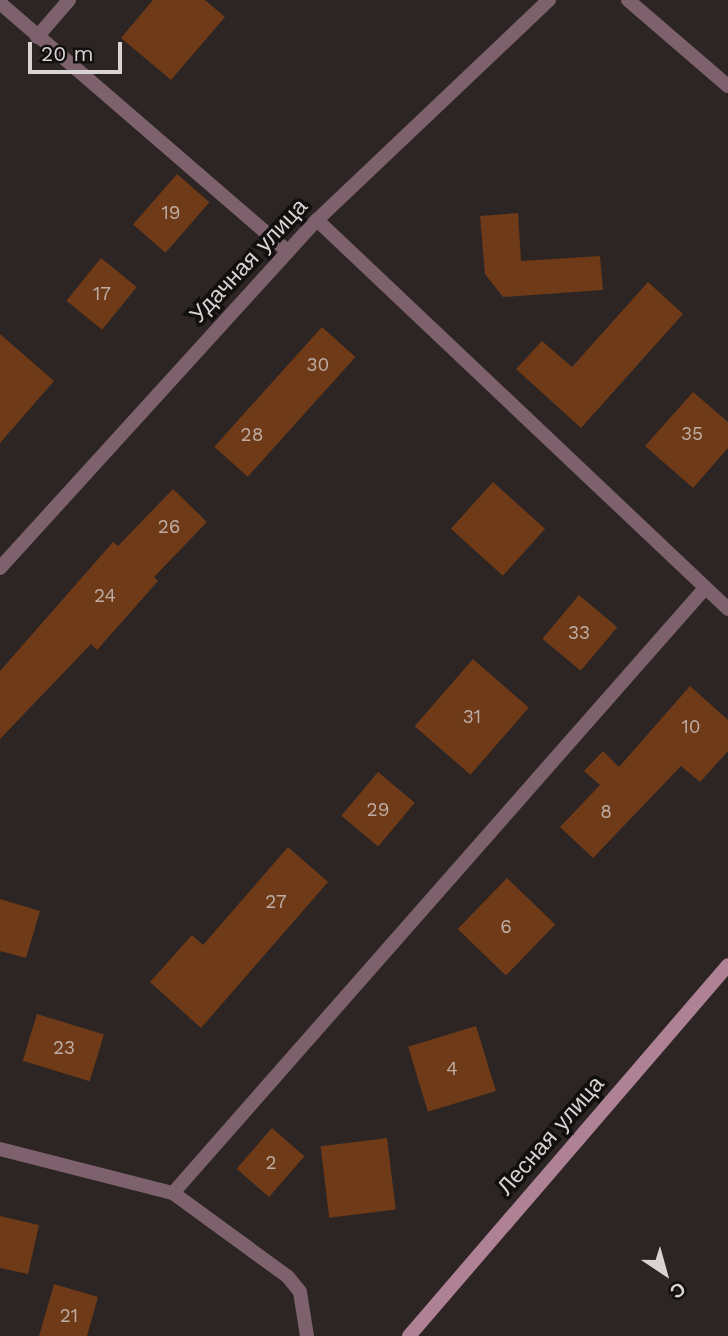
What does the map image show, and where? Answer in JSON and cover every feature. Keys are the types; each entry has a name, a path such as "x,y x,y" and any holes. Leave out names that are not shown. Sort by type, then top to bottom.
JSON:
{"main road":[{"name":"Лесная улица","path":"409,1336 728,965"}],"street":[{"path":"37,37 69,0"},
{"name":"Удачная улица","path":"0,568 287,251 549,0"},
{"path":"628,0 728,86"},
{"path":"0,4 287,251"},
{"path":"317,220 728,608"},
{"path":"173,1193 705,588"},
{"path":"0,1149 173,1193 288,1277 300,1292 307,1336"}],"building":[{"path":"153,0 205,0 225,17 171,80 121,38"},
{"path":"177,174 209,202 165,253 133,225"},
{"path":"518,213 521,261 600,256 603,290 503,297 485,274 480,216"},
{"path":"101,258 137,287 102,330 66,301"},
{"path":"648,282 683,314 581,428 516,369 542,341 572,367"},
{"path":"322,327 355,357 248,477 214,447"},
{"path":"0,334 54,381 0,443"},
{"path":"693,392 728,422 728,448 693,488 645,446"},
{"path":"493,482 545,529 503,576 451,529"},
{"path":"173,489 207,522 154,577 158,581 97,650 91,644 0,739 0,671 113,542 118,546"},
{"path":"579,595 617,627 581,671 542,639"},
{"path":"473,659 529,708 470,775 415,726"},
{"path":"690,686 728,720 728,751 700,782 681,766 593,858 560,827 600,785 584,771 603,751 619,767"},
{"path":"378,772 415,803 378,847 341,816"},
{"path":"288,847 328,882 201,1028 150,982 192,935 203,945"},
{"path":"507,878 555,925 506,976 458,929"},
{"path":"0,899 40,911 26,958 0,951"},
{"path":"37,1014 104,1034 90,1081 23,1061"},
{"path":"476,1026 496,1091 428,1112 408,1047"},
{"path":"272,1128 304,1156 269,1197 237,1169"},
{"path":"387,1138 396,1209 329,1218 320,1146"},
{"path":"0,1216 39,1225 28,1274 0,1268"},
{"path":"54,1284 98,1297 87,1336 39,1336"}]}
